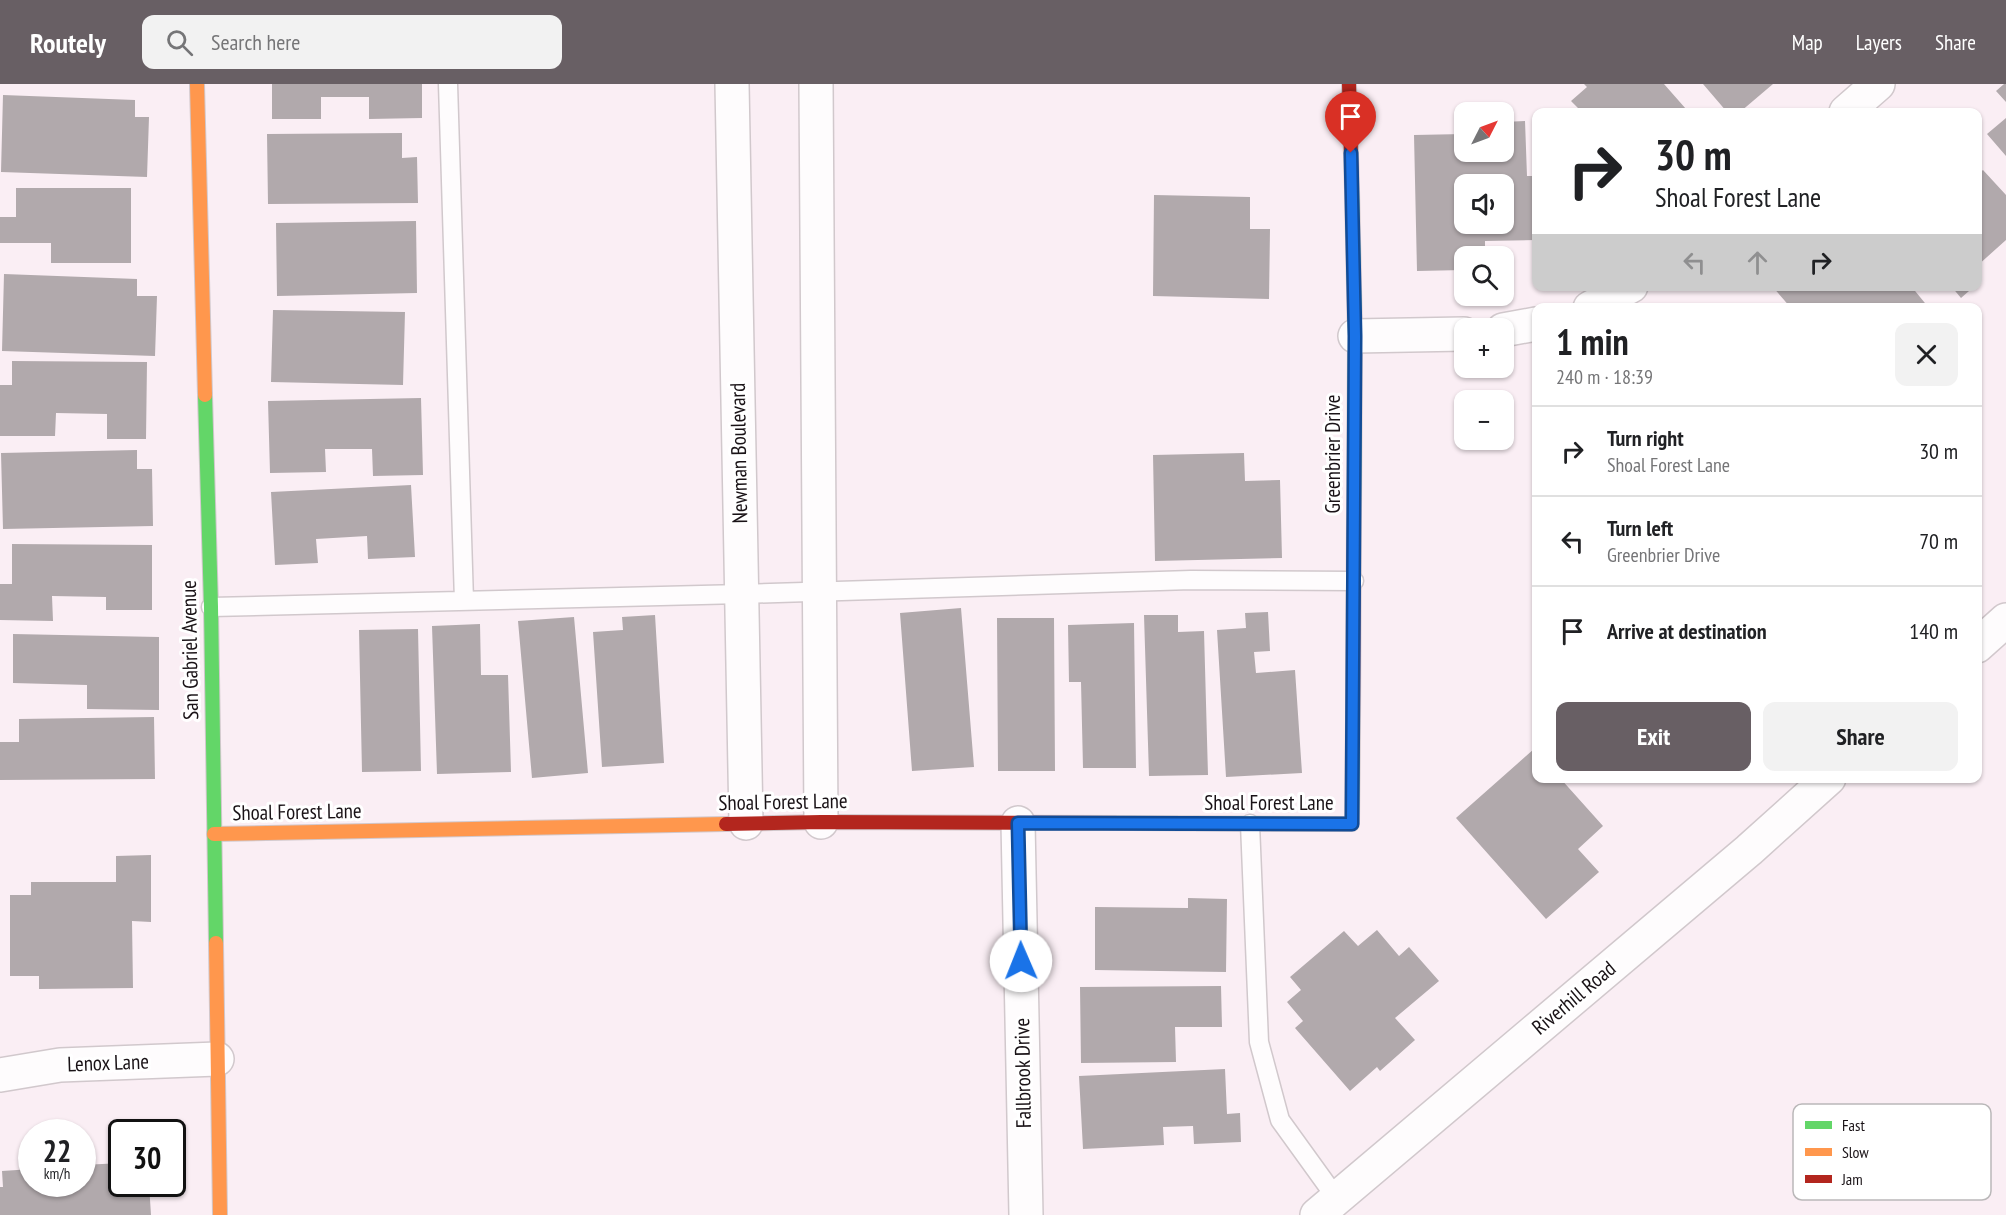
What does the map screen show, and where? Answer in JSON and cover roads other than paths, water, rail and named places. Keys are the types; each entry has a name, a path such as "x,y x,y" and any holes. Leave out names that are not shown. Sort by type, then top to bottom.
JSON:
{"street":[{"name":"San Gabriel Avenue","path":"197,84 211,607 220,1215"},
{"name":"Newman Boulevard","path":"732,84 746,823"},
{"path":"816,84 821,822"},
{"name":"Greenbrier Drive","path":"1349,84 1355,336 1352,824"},
{"path":"1851,108 1878,84"},
{"path":"1599,303 1622,291"},
{"path":"1514,328 1532,325"},
{"path":"1355,336 1454,334"},
{"path":"1982,642 2006,620"},
{"name":"Riverhill Road","path":"1327,1207 1749,850 1823,783"},
{"name":"Shoal Forest Lane","path":"214,834 821,822 1352,824"},
{"name":"Fallbrook Drive","path":"1018,823 1026,1215"},
{"name":"Lenox Lane","path":"0,1075 60,1065 217,1059"}],"lane":[{"path":"448,84 464,601"},
{"path":"211,607 1191,580 1354,581"},
{"path":"1250,824 1259,1042 1280,1120 1327,1207"}]}
